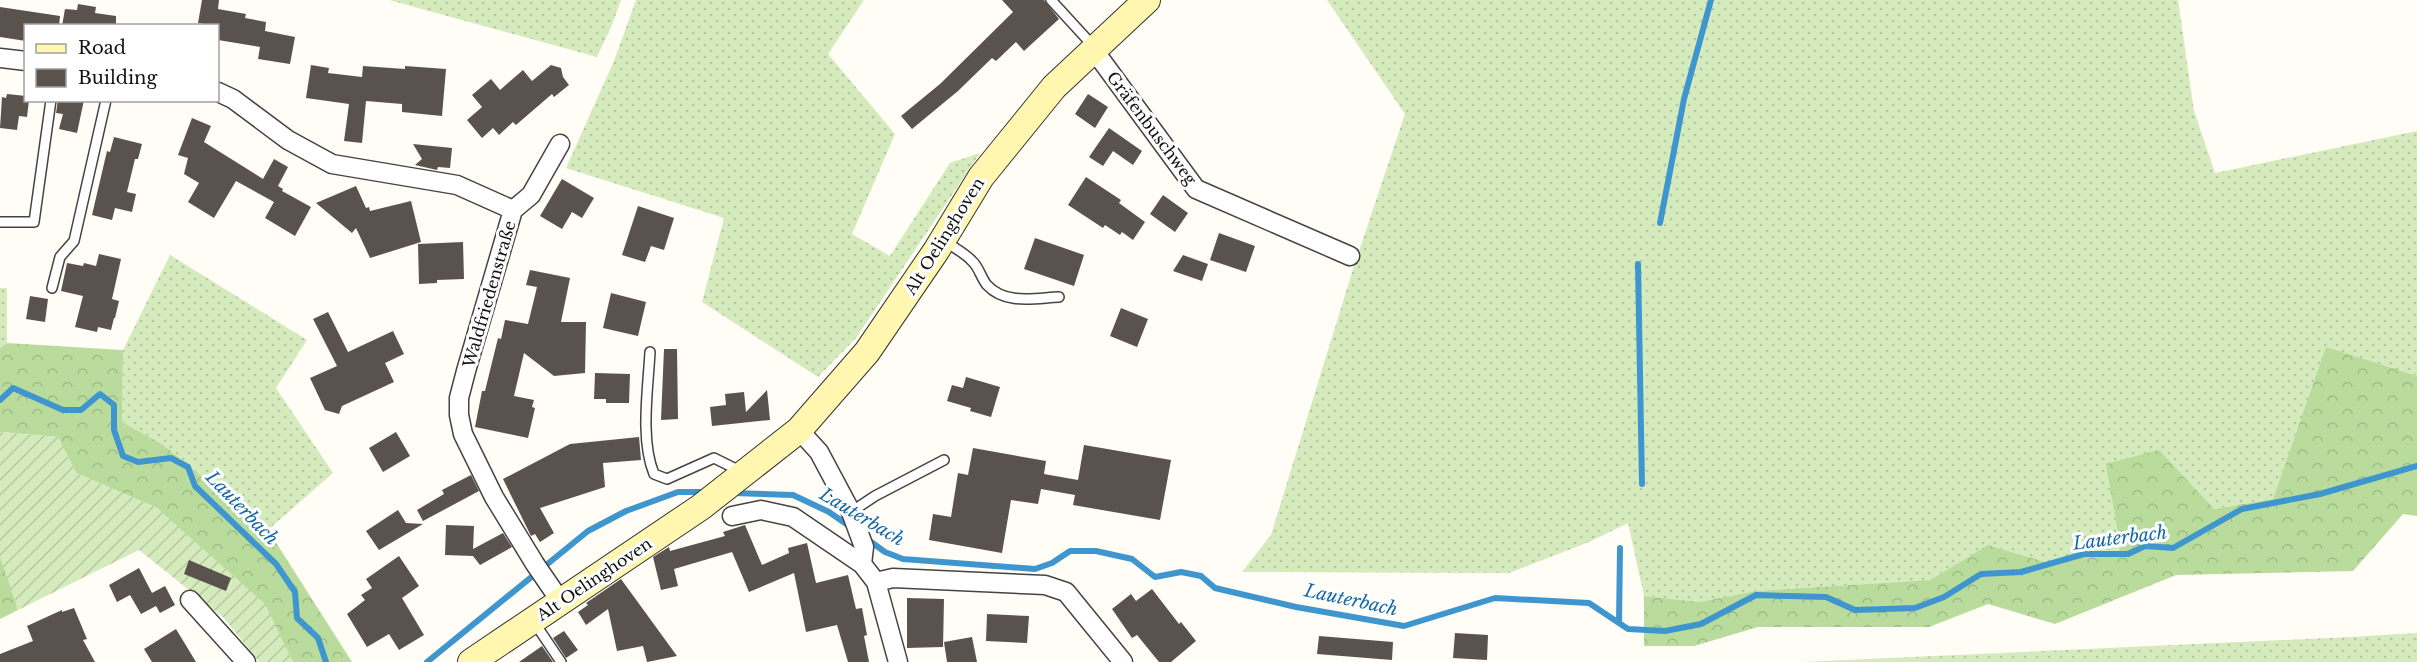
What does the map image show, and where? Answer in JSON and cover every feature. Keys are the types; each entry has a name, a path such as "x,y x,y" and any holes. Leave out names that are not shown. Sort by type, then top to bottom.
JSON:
{"main road":[{"name":"Alt Oelinghoven","path":"471,662 533,621 556,592 701,507 799,430 862,358 944,240 981,177 1054,87 1147,0"}],"street":[{"name":"Gräfenbuschweg","path":"1094,49 1196,189 1350,256"},
{"path":"0,58 24,61"},
{"name":"Waldfriedenstraße","path":"219,92 233,99 288,140 332,164 458,185 513,210 466,371 459,398 459,415 463,434 494,497 534,564 556,592"},
{"path":"513,210 531,195 560,144"},
{"path":"799,430 819,452 851,512 863,556 876,582 898,662"},
{"path":"732,516 761,510 793,517 863,556"},
{"path":"876,582 894,578 1045,585 1066,592 1123,662"},
{"path":"190,600 246,662"}],"lane":[{"path":"1051,0 1094,49"},
{"path":"0,222 34,222 51,102"},
{"path":"52,288 60,257 74,241 106,102"},
{"path":"944,240 974,262 989,287 1000,295 1023,299 1059,297"},
{"path":"650,352 646,412 650,463 654,474 667,479 714,458 745,474"},
{"path":"851,512 875,496 944,460"},
{"path":"533,621 561,662"}],"green space":[{"path":"389,0 621,0 597,57"},
{"path":"636,0 864,0 828,54 895,134 852,234 890,256 950,163 980,153 856,338 818,377 702,302 724,218 566,168 614,61"},
{"path":"1327,0 2178,0 2194,111 2215,173 2417,131 2417,376 2326,348 2273,499 2214,509 2107,464 2121,550 2046,562 1988,545 1930,580 1755,591 1699,602 1644,596 1628,523 1589,542 1509,573 1242,572 1271,535 1354,266 1405,114"},
{"path":"170,255 307,340 276,388 333,473 268,530 162,444 122,422 123,350"},
{"path":"0,288 7,288 7,343 0,348"},
{"path":"7,343 123,350 122,422 162,444 268,530 352,662 293,662 157,508 76,473 58,437 0,432 0,348"},
{"path":"2326,347 2417,376 2417,516 2403,514 2353,571 2176,575 2055,624 1988,604 1929,627 1758,627 1694,646 1644,646 1644,596 1699,602 1755,591 1930,580 1988,545 2046,562 2121,550 2106,464 2159,450 2214,509 2273,499"},
{"path":"0,432 58,437 76,473 157,508 265,604 293,662 259,662 224,618 139,550 18,610 0,557"},
{"path":"0,552 3,552 18,610 0,619"},
{"path":"2417,633 2417,662 1802,662 2350,637"}],"building":[{"path":"202,0 219,0 218,9 246,14 245,18 266,22 265,31 295,37 290,64 258,59 260,47 219,40 219,24 198,23"},
{"path":"1002,0 1044,0 1059,19 1024,51 1016,42 996,61 992,58 958,91 912,129 901,116 940,84 1013,12"},
{"path":"78,4 96,7 95,13 116,16 116,24 62,24 65,9 77,10"},
{"path":"0,7 60,16 59,24 24,24 24,41 0,37"},
{"path":"311,65 329,68 328,73 362,77 363,66 446,69 442,116 402,112 402,104 366,101 362,143 344,141 349,104 306,98"},
{"path":"551,65 561,68 563,77 569,85 554,97 552,94 516,125 513,122 499,135 493,128 482,138 467,120 482,107 472,95 491,79 500,90 523,70 532,81"},
{"path":"7,94 24,96 24,102 29,102 27,117 19,116 17,130 0,128 2,97 6,98"},
{"path":"1088,94 1108,107 1095,128 1075,114"},
{"path":"58,102 84,102 77,133 59,129 63,114 56,113"},
{"path":"192,118 211,126 204,142 263,179 274,159 288,167 278,186 283,189 282,191 311,207 295,236 265,218 274,202 236,181 214,218 188,202 199,183 184,174 188,158 178,155"},
{"path":"1109,128 1142,151 1133,165 1113,151 1103,166 1089,157"},
{"path":"114,137 142,144 138,159 135,159 127,192 136,194 132,212 115,208 112,220 92,215 107,151 110,152"},
{"path":"413,144 452,148 450,168 438,167 437,170 415,165 422,159"},
{"path":"1086,177 1121,200 1119,203 1145,222 1133,240 1122,232 1120,235 1105,225 1103,228 1068,205"},
{"path":"562,179 594,198 582,218 572,212 562,229 540,216"},
{"path":"356,186 366,208 369,207 370,211 411,201 421,242 370,258 356,228 352,233 316,203"},
{"path":"1163,195 1188,213 1175,232 1150,214"},
{"path":"638,206 674,218 664,250 651,246 645,262 622,255"},
{"path":"1219,233 1255,246 1246,272 1210,260"},
{"path":"1035,238 1084,255 1074,286 1024,269"},
{"path":"463,242 464,279 437,280 437,283 419,284 418,244"},
{"path":"99,254 121,259 112,299 119,301 115,318 111,330 98,327 97,332 75,327 83,296 61,291 67,263 96,266"},
{"path":"1183,255 1208,264 1202,281 1173,271"},
{"path":"530,270 570,278 561,322 586,322 585,373 554,376 524,353 514,396 534,400 532,407 535,408 528,438 475,427 482,391 485,391 498,338 501,339 505,320 528,324 537,287 526,285"},
{"path":"611,293 646,302 638,336 603,328"},
{"path":"30,296 48,299 45,322 26,319"},
{"path":"1121,308 1148,319 1137,347 1110,336"},
{"path":"328,312 348,352 393,331 404,354 385,363 394,382 342,406 339,414 325,410 310,378 337,366 313,319"},
{"path":"664,349 677,349 678,419 661,420"},
{"path":"595,373 630,374 629,403 606,403 606,399 594,399"},
{"path":"966,377 1000,387 991,417 947,401 952,385 963,388"},
{"path":"767,390 770,420 712,426 710,407 726,405 725,394 744,392 746,412"},
{"path":"396,432 410,456 383,472 369,448"},
{"path":"639,437 641,460 603,463 605,487 540,508 554,533 540,542 535,534 531,536 503,479 570,444"},
{"path":"1084,445 1171,460 1160,520 1073,505 1075,495 1041,489 1038,504 1011,500 1002,553 929,540 933,514 951,517 958,473 968,475 973,448 1046,461 1044,474 1078,480"},
{"path":"471,475 479,491 423,521 417,510 444,494 442,490"},
{"path":"398,510 406,523 423,524 379,550 366,531"},
{"path":"446,525 474,526 473,549 503,533 512,547 480,565 473,556 445,555"},
{"path":"745,525 762,565 789,553 788,548 807,543 816,583 848,575 856,609 862,608 869,662 848,662 837,625 806,632 794,573 749,592 732,552 674,569 678,586 661,590 653,557 669,547 670,551 725,536 723,532"},
{"path":"399,556 419,586 402,598 424,635 399,650 389,634 367,647 347,614 365,600 361,595 372,588 366,579"},
{"path":"189,560 231,578 226,591 184,574"},
{"path":"139,568 152,593 165,586 175,605 160,613 156,606 141,614 130,595 117,602 109,585"},
{"path":"621,579 677,656 647,662 643,646 617,651 608,609 586,625 578,612 588,605 586,603"},
{"path":"1152,589 1179,624 1181,622 1196,641 1171,662 1159,662 1137,635 1132,638 1112,609 1131,594 1136,601"},
{"path":"907,598 944,599 943,647 907,648"},
{"path":"74,608 87,639 83,640 95,662 0,662 0,654 33,641 27,626 62,610 62,612"},
{"path":"987,614 1029,616 1027,643 986,641"},
{"path":"176,629 196,662 152,662 144,649"},
{"path":"564,631 578,650 566,658 553,638"},
{"path":"1455,633 1488,635 1487,660 1453,658"},
{"path":"1319,636 1393,642 1392,660 1317,654"},
{"path":"972,637 977,662 947,662 944,642"},
{"path":"542,646 553,662 519,662"}],"waterway":[{"path":"1660,223 1684,99 1711,0"},
{"path":"1638,264 1642,484"},
{"name":"Lauterbach","path":"0,400 13,388 63,410 81,410 100,394 114,405 114,430 123,456 138,462 171,458 188,467 195,486 276,564 295,592 297,618 318,638 326,662"},
{"name":"Lauterbach","path":"867,539 885,552 903,559 1035,569 1052,563 1070,551 1096,551 1132,559 1155,577 1181,572 1201,576 1215,588 1296,607 1404,626 1495,598 1589,603 1628,629 1665,631 1701,624 1756,595 1826,597 1855,610 1915,608 1944,597 1981,574 2021,572 2084,554 2128,554 2145,546 2173,548 2242,509 2320,494 2417,466"},
{"name":"Lauterbach","path":"427,662 588,531 626,511 678,492 705,492"},
{"name":"Lauterbach","path":"733,493 793,495 829,512 852,528"},
{"path":"1619,623 1620,548"}]}
